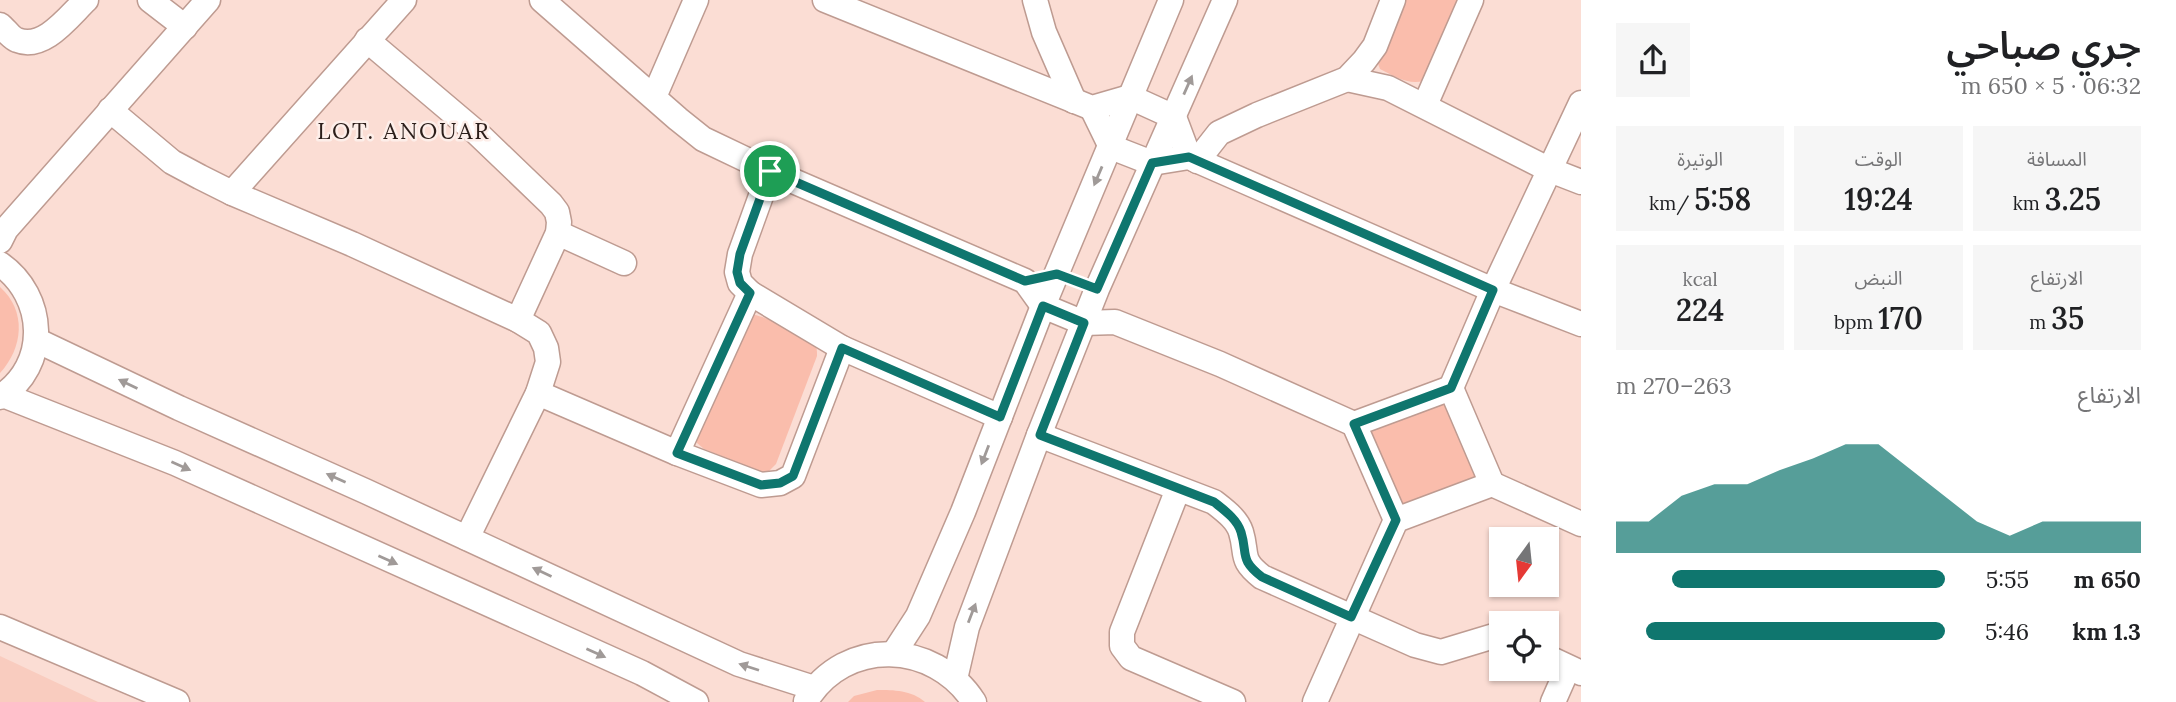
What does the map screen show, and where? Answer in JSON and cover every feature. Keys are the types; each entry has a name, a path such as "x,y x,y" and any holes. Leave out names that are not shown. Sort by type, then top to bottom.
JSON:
{"street":[{"path":"0,25 17,40 33,41 49,35 86,0"},
{"path":"150,0 185,27"},
{"path":"2,231 208,0"},
{"path":"232,194 404,0"},
{"path":"542,0 703,139 770,171 1025,281 1043,306 1084,323 1115,322 1220,364 1354,424 1396,520"},
{"path":"654,97 696,0"},
{"path":"825,0 1083,104 1130,97 1174,117 1193,159"},
{"path":"1035,0 1044,32 1083,104 1111,147 1152,163 1193,159 1493,290 1581,324"},
{"path":"894,653 918,615 963,512 1043,306 1171,0"},
{"path":"955,679 967,627 1097,289 1225,0"},
{"path":"1193,159 1219,133 1257,114 1347,79 1375,46 1393,0"},
{"path":"1425,105 1471,0"},
{"path":"367,40 477,133 557,212 558,233 518,320"},
{"path":"1347,79 1388,88 1581,183"},
{"path":"1581,103 1493,290 1451,388 1492,484 1581,524"},
{"path":"110,110 172,162 232,194 352,244 518,320 539,333 546,348 548,362 538,393 467,538"},
{"path":"770,171 740,254 737,272 740,283 750,293 842,348 1000,417"},
{"path":"558,233 624,263"},
{"path":"0,264 12,272 27,292 35,315 36,340 26,371 2,396 175,463 642,673 695,702"},
{"path":"1025,281 1057,274 1097,289 1115,322"},
{"path":"677,453 750,293"},
{"path":"36,340 179,408 810,695 837,668 864,656 894,653 927,661 955,679 974,702"},
{"path":"538,393 677,453 761,485 780,483 793,476 842,348"},
{"path":"1354,424 1451,388"},
{"path":"1040,435 1214,502 1231,516 1241,530 1244,555 1250,568 1262,577 1415,645 1441,652 1489,638"},
{"path":"1315,702 1396,520 1492,484"},
{"path":"1178,489 1122,632 1122,646 1131,658 1233,702"},
{"path":"0,627 177,702"},
{"path":"1553,702 1565,666"}],"shaded area":[{"path":"1402,0 1461,0 1423,81 1412,82 1396,77 1380,69 1377,61"},
{"path":"0,287 15,307 19,330 13,352 0,373"},
{"path":"749,314 772,320 807,337 815,344 817,352 776,464 769,471 762,472 704,449 694,436"},
{"path":"1444,401 1480,479 1400,507 1368,430"},
{"path":"0,656 98,702 0,702"},
{"path":"877,690 908,693 925,702 848,702 854,696"}],"district":[{"name":"LOT. ANOUAR","path":"404,130"}],"route":[{"path":"1189,157 1493,290 1451,388 1354,424 1396,520 1351,617 1262,577 1250,568 1244,555 1241,530 1231,516 1214,502 1040,435 1084,323 1043,306 1000,417 842,348 793,476 780,483 761,485 677,453 750,293 740,283 737,272 740,254 770,171 1025,281 1057,274 1097,289 1152,163 1189,157"}]}
